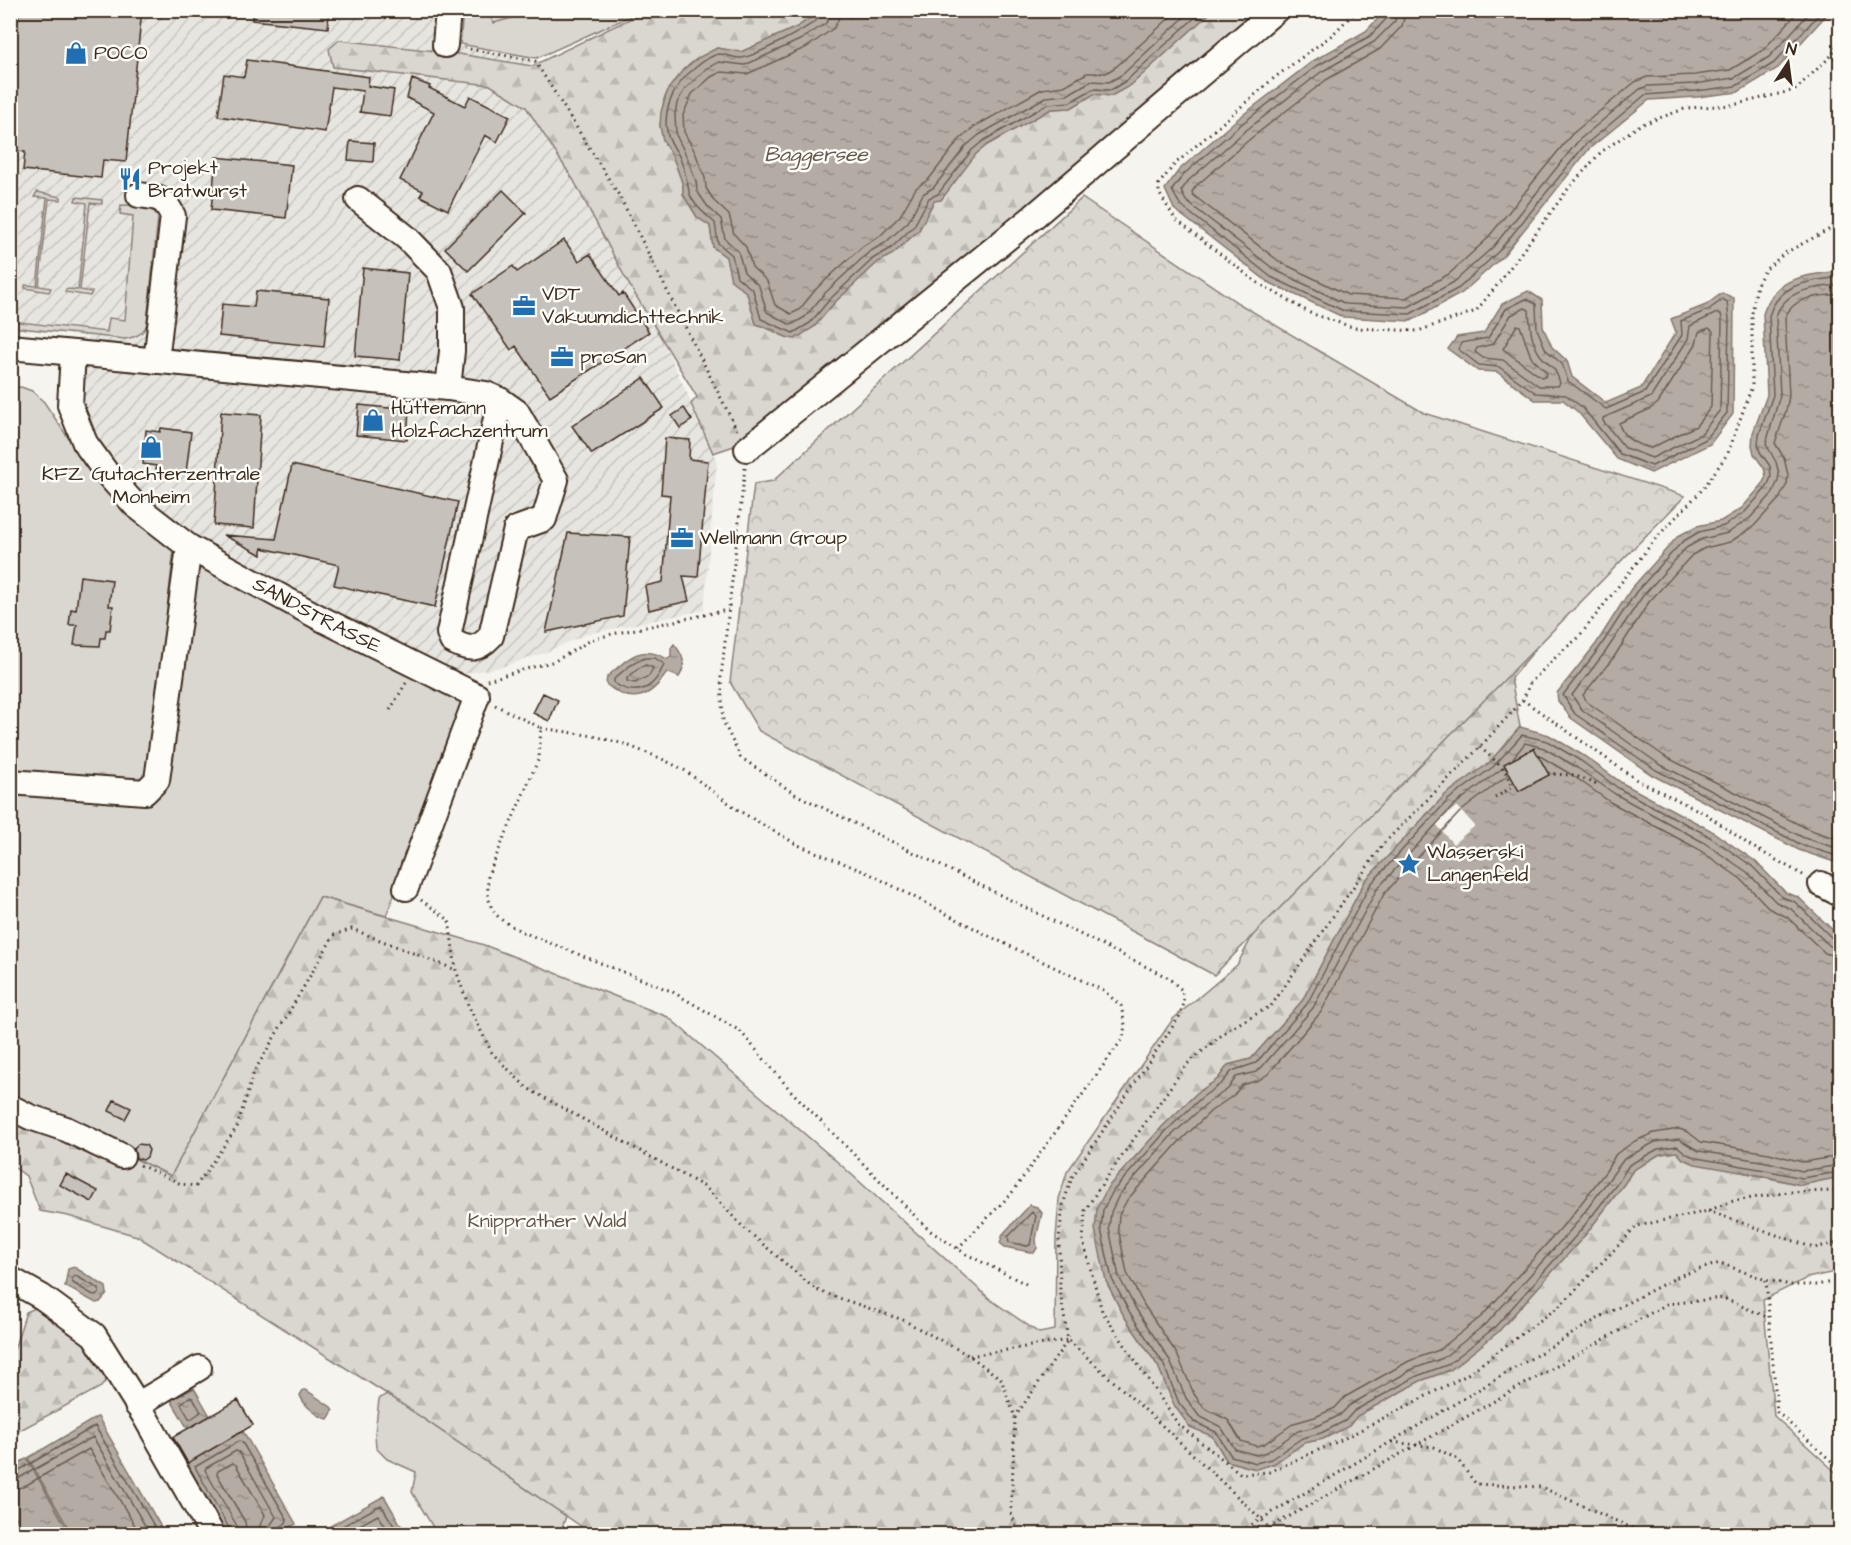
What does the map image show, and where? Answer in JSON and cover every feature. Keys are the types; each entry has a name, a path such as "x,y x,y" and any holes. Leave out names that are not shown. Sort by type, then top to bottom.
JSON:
{"street":[{"path":"445,45 448,10"},
{"path":"747,449 1033,217 1276,10"},
{"path":"140,195 159,198 167,202 173,216 156,361"},
{"path":"358,199 406,238 439,271 452,308 452,351 448,388"},
{"path":"10,347 448,388 486,394 500,400 517,412 556,480 544,519 516,529 491,636 481,646 473,649 452,641 448,633 500,400"},
{"name":"SANDSTRASSE","path":"73,353 70,405 86,443 108,475 135,505 189,547 322,619 468,692"},
{"path":"10,782 145,792 157,780 189,547"},
{"path":"406,888 468,692"},
{"path":"10,1107 30,1117 66,1129 122,1156"},
{"path":"10,1279 42,1297 94,1335 212,1534"},
{"path":"137,1405 199,1368"}],"path":[{"path":"1357,10 1332,35 1274,78 1174,165 1159,184 1158,194 1175,219 1255,281 1310,313 1355,328 1418,331 1476,311 1568,189 1601,152 1640,125 1687,108 1733,105 1795,90 1833,54 1840,34"},
{"path":"445,45 535,61 620,197 747,449 722,677 723,721 740,757 795,794 1167,977 1182,990 1184,1004 1179,1017 1072,1177 1063,1205 1059,1238 1060,1291 1068,1341 1166,1429 1262,1519 1274,1534"},
{"path":"1833,54 1840,71"},
{"path":"1840,221 1785,253 1765,270 1757,284 1752,313 1752,386 1728,453 1703,489 1656,538 1578,638 1530,683 1523,700 1480,747 1383,844 1271,1006 1229,1029 1186,1065 1085,1211 1083,1241 1102,1311 1178,1424 1241,1474 1269,1472 1341,1440 1465,1376 1561,1305 1637,1226 1708,1211 1729,1202 1788,1192 1840,1191"},
{"path":"468,692 555,661 591,640 728,610"},
{"path":"390,711 402,692"},
{"path":"468,692 541,728 594,736 624,744 660,758 684,770 741,812 798,845 870,874 1104,992 1121,1006 1125,1025 1123,1038 1011,1194 958,1248"},
{"path":"1523,700 1637,780 1706,814 1750,846 1831,889"},
{"path":"541,728 539,758 488,875 487,893 492,910 504,923 671,991 740,1031 792,1092 929,1230 1026,1284"},
{"path":"1480,747 1505,769 1513,786 1495,798"},
{"path":"1548,774 1573,775 1597,784"},
{"path":"406,888 449,920 456,970 468,1005 492,1053 527,1088 705,1187 743,1227 816,1290 903,1320 970,1356 1001,1379 1015,1418 1011,1513 1018,1534"},
{"path":"122,1156 181,1184 196,1186 237,1128 254,1072 334,935 352,929 456,970"},
{"path":"1708,1211 1814,1248 1840,1242"},
{"path":"1236,1534 1604,1315 1681,1275 1720,1263 1766,1280 1791,1285 1817,1285 1840,1280"},
{"path":"1766,1280 1777,1412 1840,1469"},
{"path":"1258,1534 1667,1304 1723,1298 1769,1318"},
{"path":"970,1356 1068,1341"},
{"path":"1015,1418 1068,1341"},
{"path":"1390,1442 1434,1447 1457,1459 1476,1484 1541,1487 1645,1534"}],"shaded area":[{"path":"10,11 640,11 537,55 516,84 627,262 717,459 704,610 587,634 542,654 501,667 459,675 188,537 122,480 88,428 83,409 87,337 11,328"}],"green space":[{"path":"463,11 489,11 493,23 538,11 642,11 537,58 460,44"},
{"path":"646,11 820,11 797,27 741,52 717,48 684,69 664,99 660,126 663,140 674,160 683,185 683,194 697,217 710,226 713,247 726,257 732,280 747,293 756,324 789,338 814,327 834,303 878,262 893,254 919,230 934,201 976,154 987,145 1051,109 1071,108 1094,94 1111,96 1131,85 1212,11 1262,11 749,441 713,453 691,404 697,397 627,281 574,181 526,107 490,85 333,67 329,49 339,40 453,53 532,66"},
{"path":"37,192 61,197 61,200 49,199 39,286 51,288 49,292 25,288 25,285 37,286 47,198 34,197"},
{"path":"76,197 102,200 102,204 90,203 80,290 92,292 90,296 65,292 66,289 78,290 87,203 75,201"},
{"path":"1082,198 1238,303 1424,413 1685,496 1214,975 759,731 730,682 754,484 773,481"},
{"path":"121,205 147,208 158,217 147,323 142,332 125,339 11,327 11,321 107,332 109,318 125,320 133,216 120,214"},
{"path":"21,387 32,391 44,402 77,451 174,549 147,784 11,774 10,388"},
{"path":"202,567 469,702 386,916 320,897 171,1176 11,1099 10,787 152,795 192,573"},
{"name":"Knipprather Wald","path":"1511,622 1535,650 1511,678 1520,727 1489,763 1445,795 1365,881 1302,1001 1251,1059 1228,1065 1218,1079 1197,1093 1163,1126 1108,1187 1106,1281 1124,1316 1158,1366 1174,1405 1190,1427 1212,1436 1227,1461 1256,1469 1273,1464 1304,1443 1323,1439 1349,1426 1357,1416 1420,1381 1450,1370 1498,1332 1586,1234 1633,1170 1660,1154 1677,1152 1683,1159 1801,1185 1840,1177 1840,1271 1807,1278 1763,1300 1774,1416 1840,1476 1840,1534 588,1534 585,1529 387,1394 137,1236 68,1216 40,1211 26,1176 11,1165 10,1099 171,1176 320,897 484,945 668,1017 841,1165 991,1300 1039,1333 1055,1330 1056,1238 1059,1199 1067,1172 1173,1019 1237,965 1276,891"},
{"path":"40,1306 91,1339 109,1377 101,1387 11,1435 11,1359 26,1312"},
{"path":"387,1394 566,1516 560,1534 437,1534 412,1492 416,1472 387,1459 376,1448 375,1433 379,1399"}],"water":[{"path":"1386,10 1830,11 1778,68 1738,92 1649,100 1589,149 1503,256 1462,293 1411,321 1343,317 1268,282 1174,209 1165,189 1179,170 1235,121 1313,61 1366,31"},
{"name":"Baggersee","path":"820,11 1212,11 1131,85 1111,96 1094,94 1071,108 1051,109 987,145 976,154 941,200 934,201 919,230 893,254 878,262 834,303 814,327 795,339 756,324 747,293 731,280 726,257 713,247 710,226 697,217 683,194 683,185 674,160 663,140 660,126 661,112 668,89 684,69 698,58 717,48 741,52 797,27"},
{"path":"1840,271 1840,864 1799,850 1652,775 1571,718 1558,701 1557,693 1596,644 1631,589 1678,536 1697,526 1721,521 1742,508 1762,485 1766,476 1764,468 1754,454 1752,445 1753,433 1767,395 1763,314 1769,301 1784,285 1804,277"},
{"path":"1528,291 1542,300 1543,327 1552,347 1567,361 1572,377 1606,403 1641,388 1676,332 1671,319 1706,305 1722,293 1734,298 1733,414 1710,444 1651,473 1617,459 1578,412 1563,400 1535,400 1497,372 1478,371 1448,349 1457,337 1484,333 1502,304"},
{"path":"674,644 683,660 683,668 679,677 667,672 661,681 647,693 632,697 615,691 606,684 607,677 634,655 649,653 667,659 671,657 671,648"},
{"path":"1520,727 1549,735 1622,783 1710,830 1755,861 1786,893 1798,897 1840,937 1840,1177 1801,1185 1695,1164 1683,1159 1677,1152 1660,1154 1633,1170 1586,1234 1498,1332 1450,1370 1420,1381 1357,1416 1349,1426 1323,1439 1304,1443 1273,1464 1256,1469 1227,1461 1212,1436 1190,1427 1174,1405 1158,1366 1124,1316 1106,1281 1095,1229 1097,1208 1108,1187 1163,1126 1197,1093 1218,1079 1228,1065 1251,1059 1302,1001 1365,881 1445,795 1489,763"},
{"path":"1030,1205 1037,1207 1042,1213 1036,1239 1037,1248 1034,1253 1005,1247 1000,1243 1003,1234"},
{"path":"74,1267 106,1287 107,1294 100,1302 96,1303 65,1286 68,1269"},
{"path":"194,1388 210,1416 188,1429 171,1400"},
{"path":"303,1390 331,1407 333,1411 328,1419 304,1403 300,1395"},
{"path":"97,1417 165,1534 72,1534 28,1458"},
{"path":"243,1431 296,1524 277,1534 226,1534 185,1464"},
{"path":"26,1459 70,1534 25,1534 11,1509 10,1468"},
{"path":"384,1496 406,1534 316,1534"}],"pier":[{"path":"1457,806 1475,826 1453,844 1436,824"}],"building":[{"name":"POCO","path":"19,10 142,10 126,162 103,160 101,178 23,170 25,152 10,150 10,95"},
{"name":"POCO","path":"253,10 329,10 328,28 252,20"},
{"path":"247,60 369,77 368,86 394,90 390,116 360,112 363,91 332,87 325,132 218,116 224,74 244,77"},
{"path":"412,79 430,86 429,88 465,106 470,96 510,116 497,142 485,135 448,210 420,196 423,191 400,180 434,112 407,98"},
{"path":"350,141 374,143 373,162 348,160"},
{"path":"216,157 292,165 286,218 211,210"},
{"path":"503,190 526,213 468,271 445,248"},
{"path":"564,240 579,261 590,254 619,296 623,293 649,332 550,396 516,346 511,350 472,294 513,266 517,272"},
{"path":"363,268 408,273 400,360 355,356"},
{"path":"256,291 329,298 324,347 219,336 222,304 254,307"},
{"path":"644,378 664,408 592,454 572,426"},
{"path":"359,405 409,410 407,440 356,435"},
{"path":"684,408 692,420 680,428 672,416"},
{"path":"221,412 261,415 254,528 214,525"},
{"path":"161,428 191,432 186,473 156,470 156,466 143,464 146,430 160,432"},
{"path":"665,438 690,440 689,459 708,461 698,577 683,576 689,601 649,610 645,586 663,582 670,495 661,494"},
{"path":"292,465 458,502 435,607 334,585 339,565 262,548 262,555 223,535 276,539"},
{"path":"568,533 630,537 623,616 546,632"},
{"path":"80,576 112,580 109,606 113,606 110,630 106,630 105,638 101,638 100,646 74,645 77,625 69,625 71,609 76,610"},
{"path":"543,693 558,700 549,721 533,713"},
{"path":"1534,748 1549,775 1519,791 1504,764"},
{"path":"114,1100 131,1108 125,1119 109,1111"},
{"path":"138,1144 146,1145 149,1150 147,1157 143,1160 136,1158 134,1148"},
{"path":"66,1174 98,1191 92,1202 60,1185"},
{"path":"238,1400 253,1425 188,1463 173,1437"}],"place":[{"name":"POCO","path":"76,53"},
{"name":"Projekt Bratwurst","path":"130,179"},
{"name":"VDT Vakuumdichttechnik","path":"524,306"},
{"name":"proSan","path":"562,357"},
{"name":"Hüttemann Holzfachzentrum","path":"373,420"},
{"name":"KFZ Gutachterzentrale Monheim","path":"151,447"},
{"name":"Wellmann Group","path":"682,538"},
{"name":"Wasserski Langenfeld","path":"1409,864"}]}
